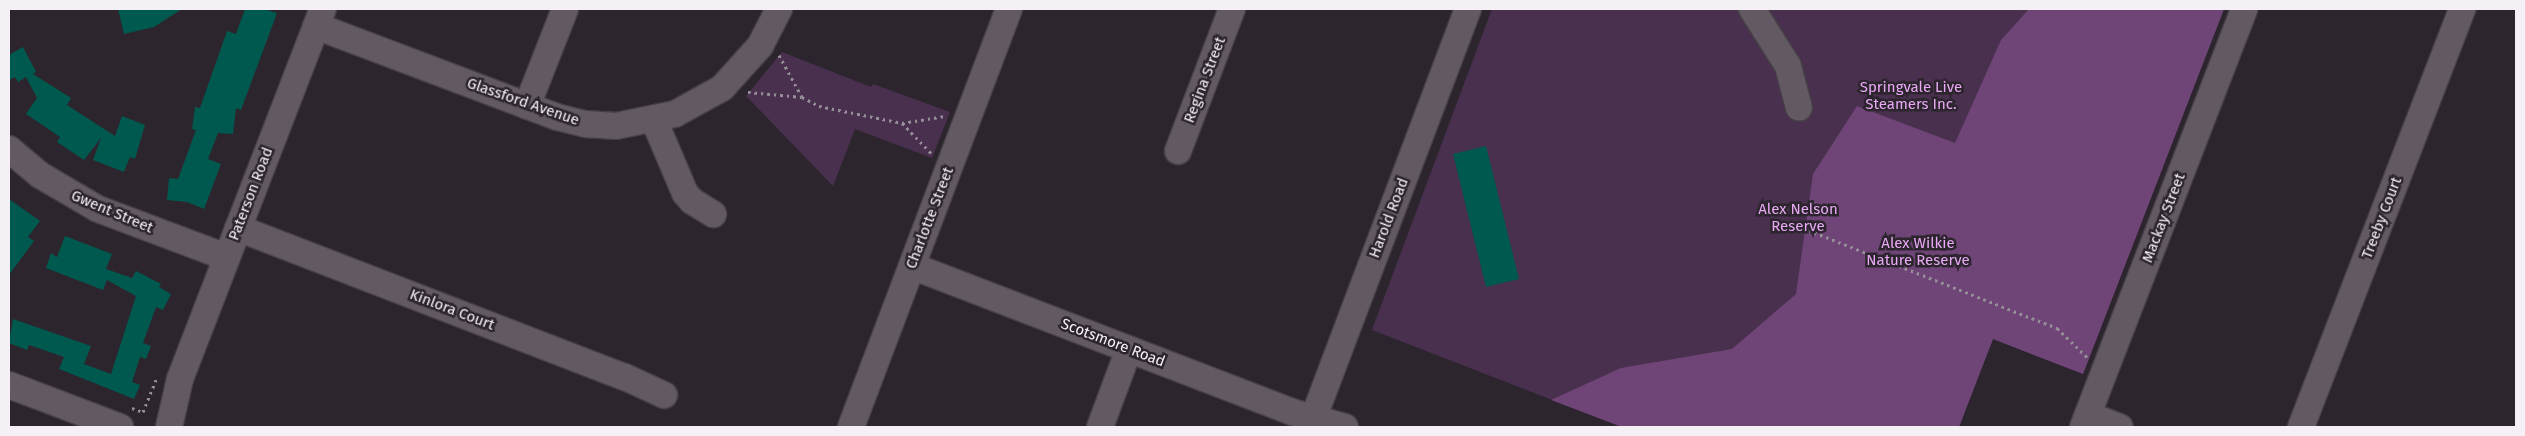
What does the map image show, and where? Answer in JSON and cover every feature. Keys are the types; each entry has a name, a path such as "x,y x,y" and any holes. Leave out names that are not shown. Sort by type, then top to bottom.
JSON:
{"street":[{"path":"526,106 565,9"},
{"name":"Glassford Avenue","path":"319,17 526,106 586,124 616,126 654,120 694,106 722,88 760,46 779,9"},
{"name":"Charlotte Street","path":"851,427 1009,9"},
{"name":"Regina Street","path":"1178,151 1232,9"},
{"name":"Harold Road","path":"1312,423 1468,9"},
{"path":"1752,9 1788,66 1799,108"},
{"name":"Mackay Street","path":"2086,421 2244,9"},
{"name":"Treeby Court","path":"2301,427 2462,9"},
{"name":"Paterson Road","path":"153,427 169,378 238,228 319,17"},
{"path":"654,120 685,193 692,202 713,214"},
{"name":"Gwent Street","path":"9,149 40,175 98,209 226,257"},
{"name":"Kinlora Court","path":"238,228 625,377 664,395"},
{"name":"Scotsmore Road","path":"912,266 1129,349 1312,423 1346,427"},
{"path":"1100,427 1129,349"},
{"name":"Paterson Road","path":"169,378 169,427"},
{"path":"9,385 122,416"},
{"path":"2086,421 2120,427"}],"path":[{"path":"778,54 802,97"},
{"path":"748,92 802,97 832,110 902,123 950,115"},
{"path":"902,123 934,158"},
{"path":"1808,230 2057,328 2105,371"},
{"path":"122,416 143,412 169,378"}],"green space":[{"name":"Alex Nelson Reserve","path":"1492,9 2224,9 2083,374 1993,339 1959,427 1622,427 1372,330"},
{"name":"Alex Wilkie Nature Reserve","path":"2029,9 2224,9 2083,374 1993,339 1959,427 1622,427 1551,400 1621,368 1732,349 1796,294 1813,174 1857,106 1955,143 2001,40"},
{"path":"782,52 871,87 873,84 950,112 932,158 855,129 833,186 746,96"}],"building":[{"path":"118,9 182,9 154,27 124,34"},
{"path":"245,9 264,9 277,13 241,110 236,108 233,134 218,133 208,159 221,164 204,209 187,202 167,200 169,178 178,179 196,130 192,129 195,107 200,108 227,31 236,34"},
{"path":"23,47 36,72 33,74 71,98 67,105 115,136 122,116 145,125 135,159 130,157 124,172 93,160 101,138 84,160 57,142 60,137 26,114 37,98 26,77 18,82 15,77 9,80 9,55"},
{"path":"1486,146 1519,279 1486,287 1453,154"},
{"path":"9,199 40,221 28,237 34,241 9,275"},
{"path":"65,236 112,254 106,269 132,278 136,271 161,284 159,287 171,294 163,310 156,307 143,343 151,346 146,359 140,357 132,382 140,385 134,399 59,369 64,357 29,345 27,350 9,343 13,319 91,346 84,364 111,374 136,296 107,280 103,290 46,268 51,253 57,257"}],"park label":[{"name":"Springvale Live Steamers Inc.","path":"1911,96"}]}
